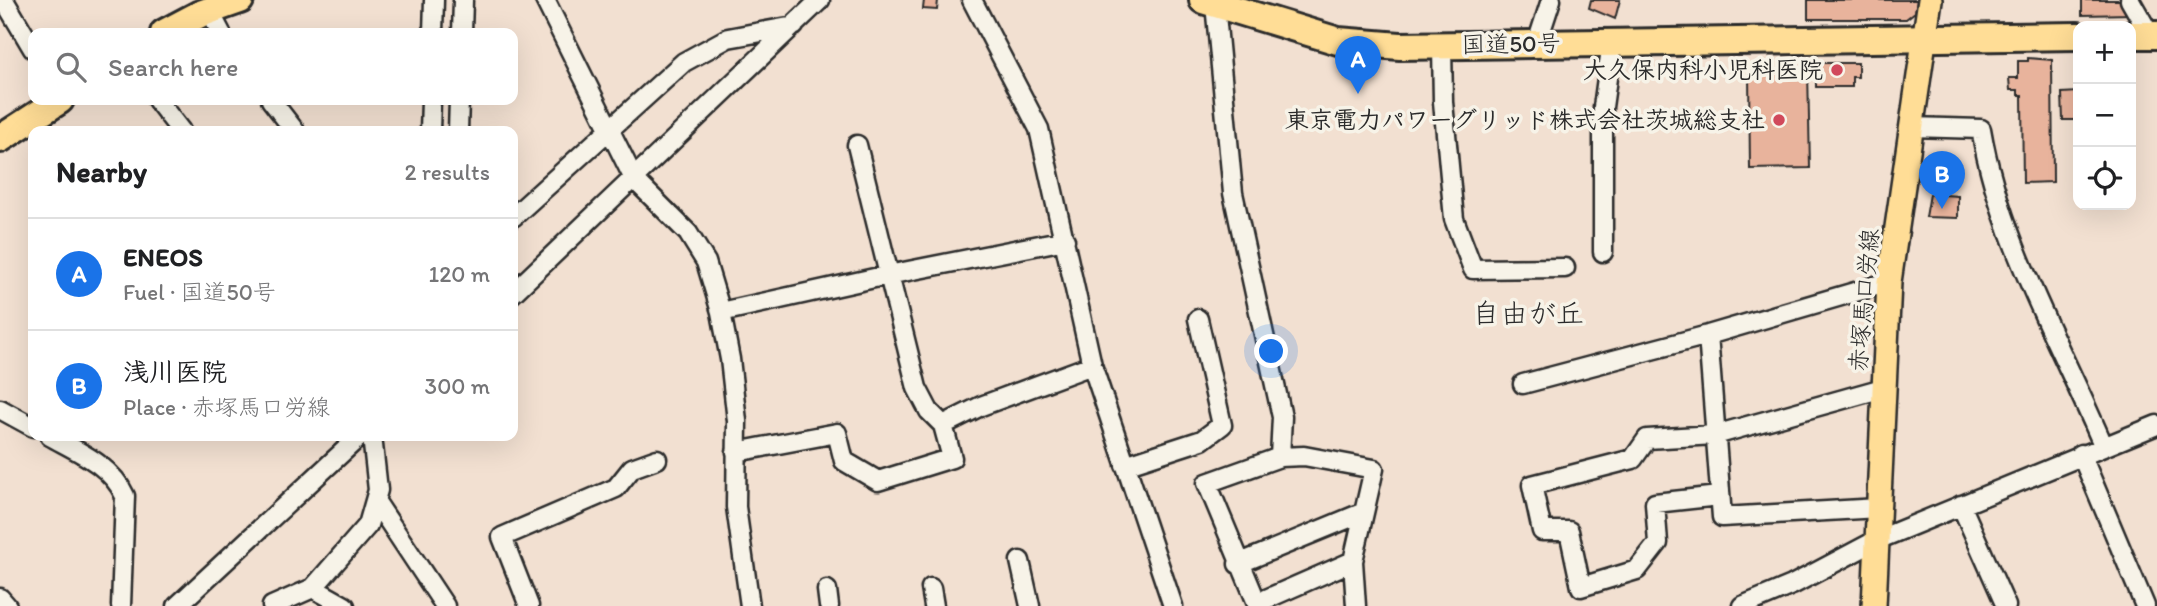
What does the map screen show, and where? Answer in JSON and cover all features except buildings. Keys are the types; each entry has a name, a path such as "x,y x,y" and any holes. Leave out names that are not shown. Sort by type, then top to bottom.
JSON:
{"highway":[{"path":"187,28 215,22 240,0"},
{"name":"国道50号","path":"1209,2 1242,6 1351,43 1442,46 2073,36"},
{"path":"0,139 52,105"}],"main road":[{"name":"赤塚馬口労線","path":"1874,606 1889,282 1930,0"}],"street":[{"path":"4,0 28,41"},
{"path":"433,28 434,0"},
{"path":"462,28 463,0"},
{"path":"545,0 634,179 688,233 706,262 721,312 737,421 736,507 750,606"},
{"path":"518,288 820,0"},
{"path":"972,0 1039,129 1092,365 1173,606"},
{"path":"1537,43 1551,0"},
{"path":"2130,0 2146,35"},
{"path":"1209,2 1233,193 1282,417 1280,457"},
{"path":"518,212 684,62 728,38 794,26"},
{"path":"1603,252 1603,107 1612,42"},
{"path":"1442,46 1443,102 1454,219 1473,269 1565,268"},
{"path":"161,105 177,126"},
{"path":"275,105 291,126"},
{"path":"430,126 431,105"},
{"path":"458,126 459,105"},
{"path":"1911,127 1980,129 1994,188 2024,272 2066,357 2103,445"},
{"path":"736,452 837,433 844,461 878,481 952,458 943,425 929,411 917,388 857,145"},
{"path":"721,312 1065,240"},
{"path":"1523,384 1708,335 1889,282"},
{"path":"1125,464 1202,440 1222,425 1198,320"},
{"path":"1708,335 1722,517 1879,508"},
{"path":"943,425 981,406 1092,365"},
{"path":"1719,496 1655,503 1658,543 1637,570 1581,587 1569,531 1542,531 1532,485 1633,459 1647,439 1715,435 1883,388"},
{"path":"0,409 28,424"},
{"path":"1742,606 1792,585 1877,540 2157,425"},
{"path":"58,441 118,480 125,496 121,606"},
{"path":"177,606 355,441"},
{"path":"278,605 313,588 368,525 376,502 372,441"},
{"path":"2081,454 2145,606"},
{"path":"1353,561 1286,599 1257,603 1238,564 1207,483 1280,457 1304,456 1374,469 1353,561 1356,606"},
{"path":"529,606 502,537 616,488 632,468 657,459"},
{"path":"376,502 445,606"},
{"path":"1961,505 2006,606"},
{"path":"1238,564 1364,512"},
{"path":"1020,561 1030,606"},
{"path":"313,588 345,606"},
{"path":"931,588 933,606"},
{"path":"0,598 7,606"}],"place":[{"name":"大久保内科小児科医院","path":"1837,70"},
{"name":"ENEOS","path":"1358,94"},
{"name":"東京電力パワーグリッド株式会社茨城総支社","path":"1779,120"},
{"name":"浅川医院","path":"1942,209"}],"district":[{"name":"自由が丘","path":"1528,313"}]}
